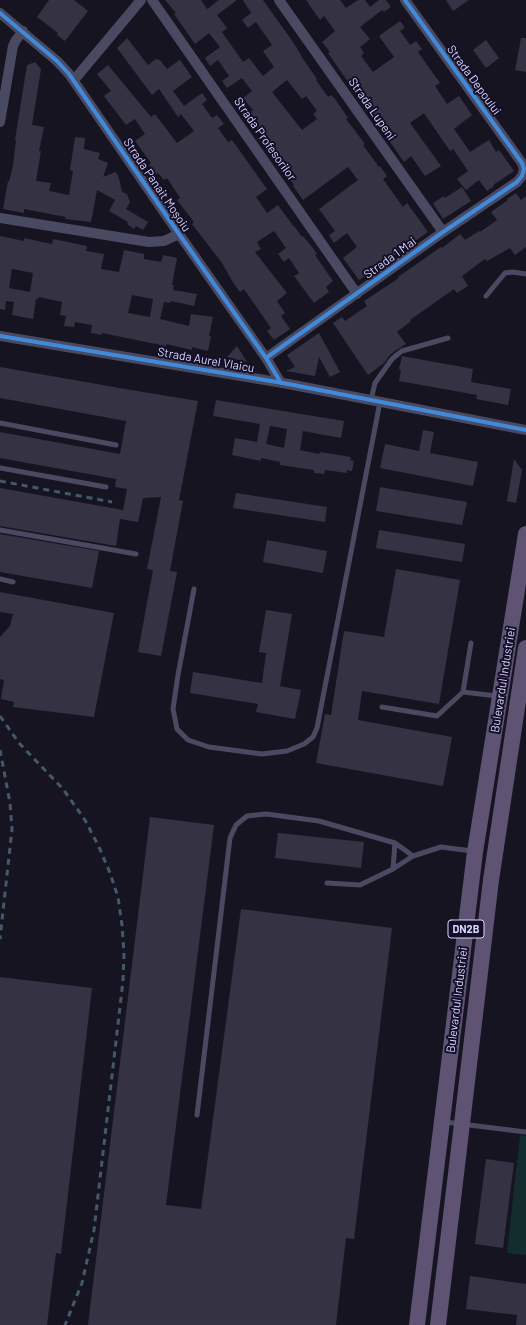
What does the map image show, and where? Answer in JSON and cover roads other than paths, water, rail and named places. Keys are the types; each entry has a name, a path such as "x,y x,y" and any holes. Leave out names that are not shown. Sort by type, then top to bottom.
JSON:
{"main road":[{"name":"Bulevardul Industriei","path":"417,1325 475,852 526,534"},
{"name":"Bulevardul Industriei","path":"438,1325 491,880 526,648"}],"street":[{"path":"74,80 142,0"},
{"name":"Strada Profesorilor","path":"152,0 357,294"},
{"name":"Strada Lupeni","path":"279,0 443,232"},
{"name":"Strada Depoului","path":"405,0 522,163 524,173"},
{"name":"Strada Panait Moșoiu","path":"0,13 57,61 74,80 266,358 281,383"},
{"path":"0,122 13,46 23,31"},
{"name":"Strada 1 Mai","path":"266,358 443,232 517,182 524,173"},
{"path":"0,218 149,242 164,242 179,234"},
{"name":"Strada Aurel Vlaicu","path":"0,336 281,383 526,430"}],"lane":[{"path":"486,296 506,273 514,272 526,274"},
{"path":"194,589 173,709 177,729 188,740 209,747 262,754 287,751 304,744 313,737 317,728 375,401 375,382 392,358 402,351 448,338"},
{"path":"0,423 116,445"},
{"path":"0,468 106,486"},
{"path":"0,530 136,554"},
{"path":"0,580 13,582"},
{"path":"382,706 437,716 463,692 471,643"},
{"path":"463,692 500,697"},
{"path":"197,1114 230,838 236,824 247,816 266,814 319,821 395,843 413,856"},
{"path":"394,869 395,843"},
{"path":"327,883 360,885 394,869 413,856 441,848 475,852"},
{"path":"442,1122 526,1132"}],"railway":[{"path":"0,481 112,502"},
{"path":"0,716 19,743 63,789 85,820 110,873 118,897 122,925 124,953 123,981 94,1230 82,1283 65,1325"},
{"path":"0,750 10,803 12,829 0,939"}]}
